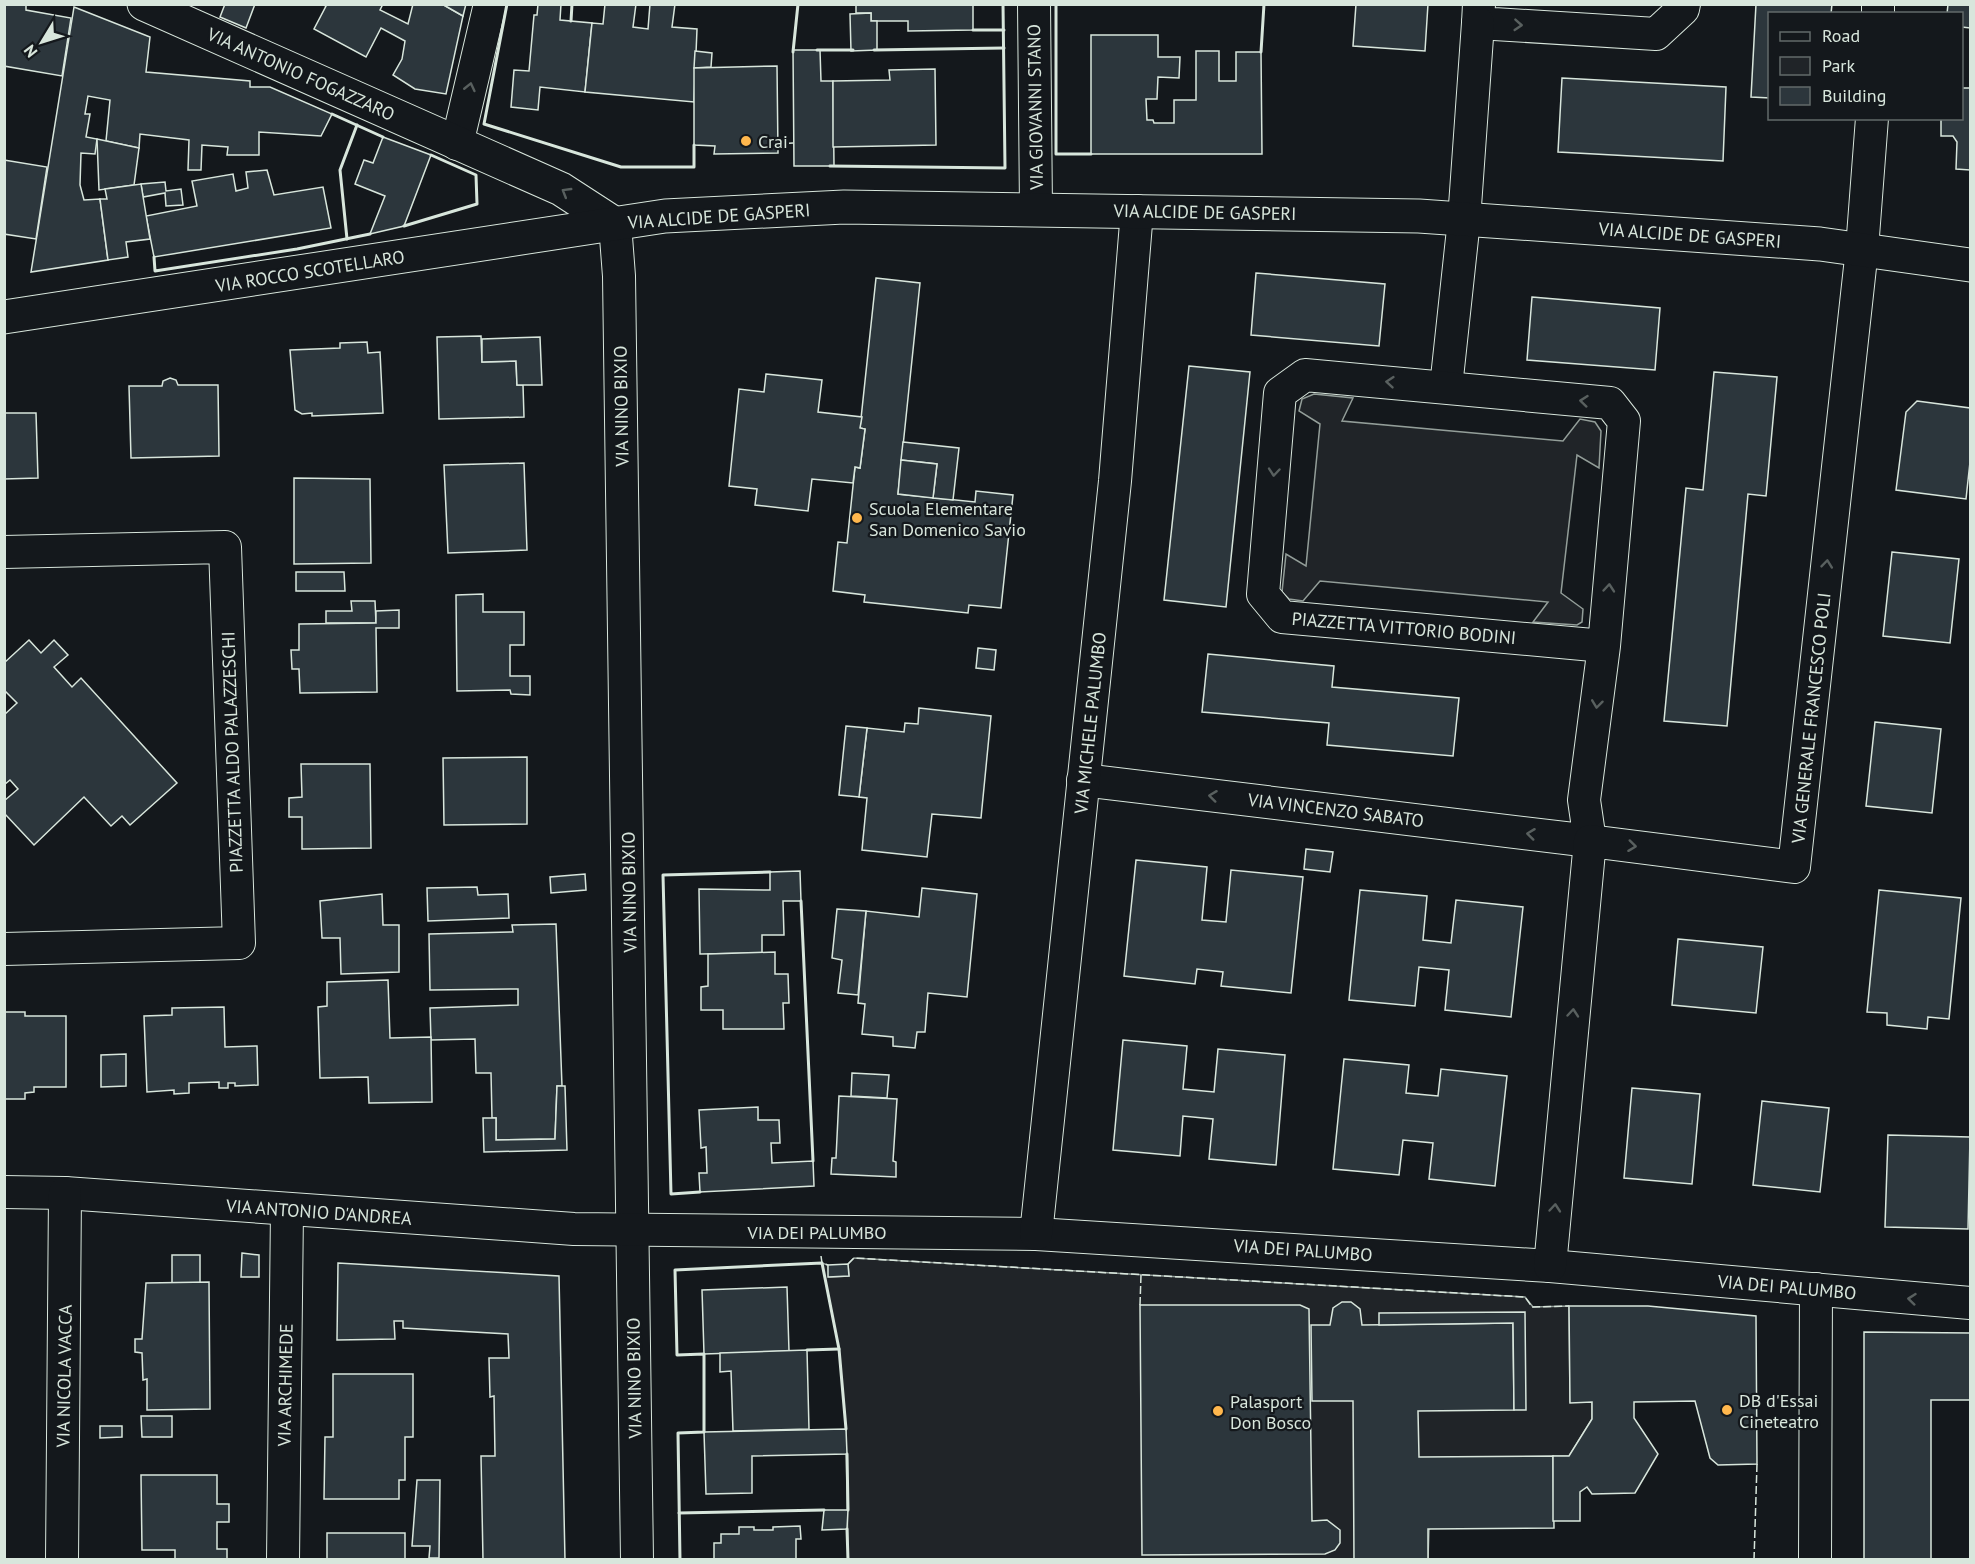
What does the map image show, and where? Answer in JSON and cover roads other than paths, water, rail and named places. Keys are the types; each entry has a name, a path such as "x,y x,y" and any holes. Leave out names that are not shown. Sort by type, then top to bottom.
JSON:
{"street":[{"name":"VIA ANTONIO FOGAZZARO","path":"144,4 457,144"},
{"path":"457,144 490,4"},
{"name":"VIA GIOVANNI STANO","path":"1034,4 1036,210"},
{"path":"1446,387 1464,220 1478,14 1656,34 1683,9 1684,4"},
{"name":"VIA GENERALE FRANCESCO POLI","path":"1590,841 1794,867 1862,249 1872,120"},
{"name":"VIA ALCIDE DE GASPERI","path":"457,144 561,189 615,224 664,216 844,207 1419,216 1808,243 1971,265"},
{"name":"VIA MICHELE PALUMBO","path":"1036,1234 1115,481 1137,211"},
{"name":"VIA ROCCO SCOTELLARO","path":"4,317 615,224"},
{"name":"VIA NINO BIXIO","path":"615,224 620,300 637,1560"},
{"name":"PIAZZETTA VITTORIO BODINI","path":"1590,841 1584,800 1604,646 1624,421 1610,403 1305,375 1280,393 1263,594 1282,617 1604,646"},
{"name":"PIAZZETTA ALDO PALAZZESCHI","path":"4,552 225,547 239,943 4,949"},
{"name":"VIA VINCENZO SABATO","path":"1083,780 1590,841"},
{"path":"1550,1266 1590,841"},
{"name":"VIA ANTONIO D'ANDREA","path":"4,1192 65,1193 574,1229 634,1230"},
{"name":"VIA NICOLA VACCA","path":"62,1560 65,1193"},
{"name":"VIA ARCHIMEDE","path":"283,1560 286,1210"},
{"name":"VIA DEI PALUMBO","path":"634,1230 1036,1234 1550,1266 1971,1303"},
{"path":"1815,1560 1816,1289"}],"place":[{"name":"Crai","path":"746,141"},
{"name":"Scuola Elementare San Domenico Savio","path":"857,518"},
{"name":"DB d'Essai Cineteatro","path":"1727,1410"},
{"name":"Palasport Don Bosco","path":"1218,1411"}]}
